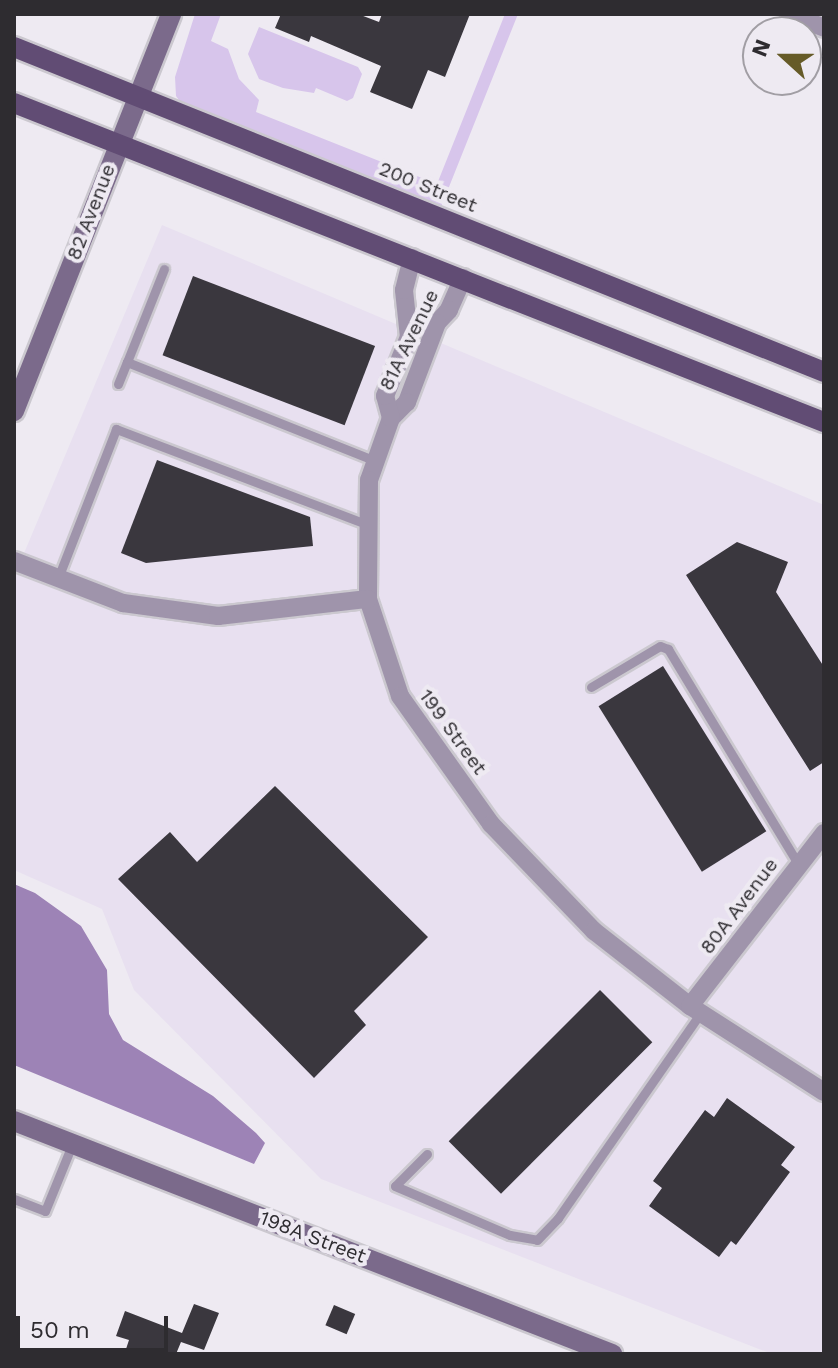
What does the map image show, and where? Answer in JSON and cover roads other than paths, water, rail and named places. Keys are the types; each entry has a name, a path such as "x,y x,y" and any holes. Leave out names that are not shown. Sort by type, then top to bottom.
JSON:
{"main road":[{"name":"200 Street","path":"14,47 824,372"},
{"path":"14,103 824,422"}],"street":[{"name":"82 Avenue","path":"14,411 117,144 171,14"},
{"path":"790,14 824,28"},
{"name":"81A Avenue","path":"391,418 385,396 409,337 404,290 412,258"},
{"name":"81A Avenue","path":"368,599 369,480 391,418 407,402 437,323 449,310 463,278"},
{"path":"14,561 123,603 218,616 368,599"},
{"name":"199 Street","path":"368,599 400,696 491,824 594,931 696,1009 824,1092"},
{"name":"80A Avenue","path":"696,1009 798,864 824,833"},
{"name":"198A Street","path":"14,1121 612,1354"}],"lane":[{"path":"118,384 164,269"},
{"path":"127,362 376,461"},
{"path":"58,578 116,429 369,525"},
{"path":"591,687 660,646 668,649 798,864"},
{"path":"427,1154 395,1186 510,1235 537,1240 558,1218 696,1009"},
{"path":"14,1199 45,1211 73,1144"}]}
